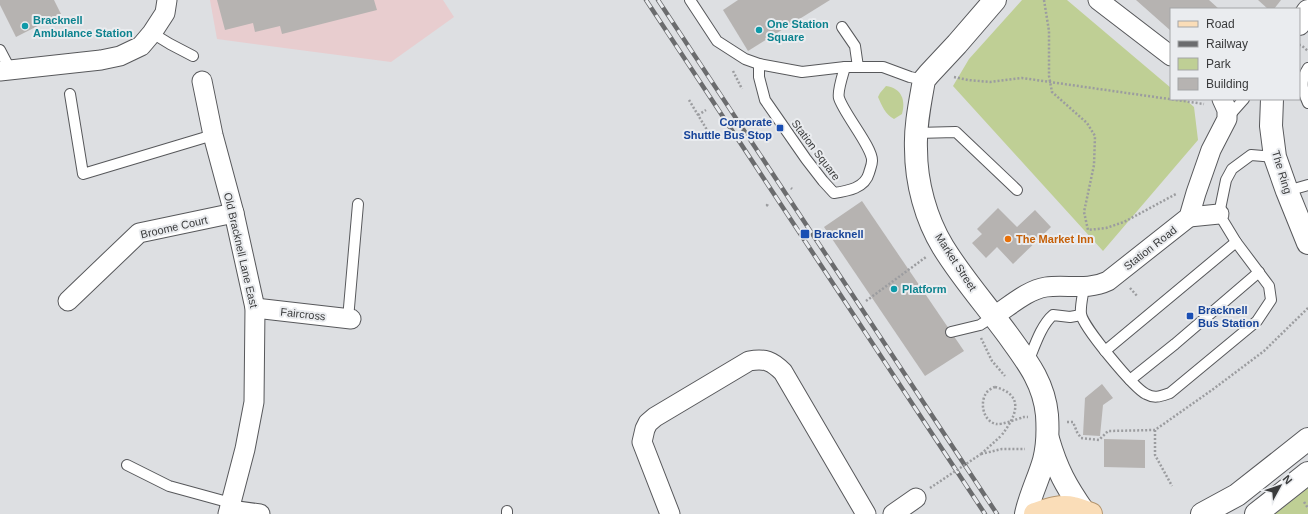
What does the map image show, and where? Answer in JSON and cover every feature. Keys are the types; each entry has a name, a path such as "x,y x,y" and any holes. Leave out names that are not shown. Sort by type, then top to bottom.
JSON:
{"main road":[{"path":"1035,514 1052,508 1064,507 1073,508 1088,513"}],"street":[{"path":"5,70 80,63 120,56 141,46 152,33 164,13 167,0"},
{"path":"924,80 995,0"},
{"path":"1098,0 1170,55"},
{"path":"1300,23 1308,11"},
{"name":"Market Street","path":"924,80 916,133 916,150 920,186 933,228 942,246 962,275 1028,362 1043,392 1046,413 1039,441 1044,459 1026,514"},
{"name":"Old Bracknell Lane East","path":"202,81 213,135 234,213 255,308 254,402 245,449 230,509"},
{"name":"The Ring","path":"1272,100 1271,126 1275,157 1308,242"},
{"path":"1215,102 1227,110 1227,119 1211,150 1189,217 1219,214"},
{"name":"Broome Court","path":"68,301 139,233 234,213"},
{"name":"Station Road","path":"994,316 1027,294 1045,287 1098,286 1108,281 1189,217"},
{"name":"Faircross","path":"255,308 350,319"},
{"path":"670,514 642,442 648,423 655,417 749,361 757,360 767,360 783,372 866,514"},
{"path":"1202,514 1236,495 1308,439"},
{"name":"Market Street","path":"1039,441 1054,459 1062,479 1088,513"},
{"path":"1256,514 1308,473"},
{"path":"893,514 923,493"},
{"path":"230,509 260,514"}],"lane":[{"path":"690,0 717,41 745,59 759,64 802,72 884,66 910,77 924,80"},
{"path":"842,27 855,46 858,67"},
{"path":"152,33 193,56"},
{"path":"0,50 5,70"},
{"name":"Station Square","path":"759,64 759,77 765,100 806,159 834,193 849,190 863,184 868,178 873,159 868,146 852,124 838,97 845,68"},
{"path":"1308,68 1304,74 1302,82 1303,92 1308,103"},
{"path":"70,94 83,174 213,135"},
{"path":"1227,119 1243,100"},
{"path":"916,133 956,132 1017,190"},
{"path":"1084,287 1081,314 1085,325 1105,351 1130,380 1145,394 1156,398 1170,393 1257,321 1271,300 1269,286 1236,242 1219,214 1226,180 1232,169 1251,155 1275,157"},
{"path":"1287,191 1308,185"},
{"path":"350,319 358,204"},
{"path":"1105,351 1236,242"},
{"path":"1130,380 1175,344 1259,272"},
{"path":"1028,362 1034,346 1048,320 1053,315 1070,317 1081,314"},
{"path":"952,332 980,325 994,316"},
{"path":"127,465 169,486 230,509"}],"path":[{"path":"1044,0 1049,31 1050,83 1052,92 1087,123 1094,136 1094,165 1084,212 1088,230 1106,228 1124,222 1180,193"},
{"path":"1301,45 1308,51"},
{"path":"733,71 742,88"},
{"path":"949,76 968,80 990,82 1022,78 1050,83 1170,97"},
{"path":"689,100 707,130"},
{"path":"1198,100 1215,102"},
{"path":"698,115 706,110"},
{"path":"866,301 928,256"},
{"path":"1130,286 1138,296"},
{"path":"1073,422 1081,438 1099,440 1108,431 1156,430 1264,351 1308,308"},
{"path":"981,338 992,361 1005,376"},
{"path":"923,493 981,454 1008,428 1014,415 1015,406 1012,396 1005,390 995,387 988,391 984,398 983,407 991,422 998,424 1024,417 1028,417"},
{"path":"1156,430 1155,455 1172,486"},
{"path":"981,454 1002,449 1026,449 1039,441"}],"shaded area":[{"path":"210,0 443,0 454,17 391,62 217,39"}],"green space":[{"path":"1022,0 1067,0 1170,87 1170,100 1186,100 1194,107 1198,140 1103,251 953,86 969,59"},
{"path":"886,86 896,89 902,96 903,100 902,114 894,119 882,107 878,97"},
{"path":"1308,488 1308,514 1275,514"}],"building":[{"name":"Bracknell Ambulance Station","path":"0,0 54,0 61,14 16,37 0,5"},
{"path":"217,0 374,0 377,10 282,34 280,26 255,32 253,23 225,30"},
{"name":"One Station Square","path":"738,0 830,0 748,51 723,10"},
{"path":"1136,0 1209,0 1218,8 1170,8 1170,30"},
{"path":"1258,0 1281,0 1275,8 1267,8"},
{"name":"Bracknell","path":"862,201 964,351 925,376 824,227"},
{"name":"The Market Inn","path":"998,208 1017,227 1035,210 1051,227 1013,264 997,247 986,258 972,243 982,234 977,229"},
{"path":"1102,384 1113,398 1103,405 1100,436 1083,435 1085,398"},
{"path":"1104,439 1145,440 1145,468 1104,467"}],"railway":[{"path":"646,0 985,514"},
{"path":"658,0 997,514"}],"place":[{"name":"Bracknell Ambulance Station","path":"25,26"},
{"name":"One Station Square","path":"759,30"},
{"name":"Corporate Shuttle Bus Stop","path":"780,128"},
{"name":"Bracknell","path":"805,234"},
{"name":"The Market Inn","path":"1008,239"},
{"name":"Platform","path":"894,289"},
{"name":"Bracknell Bus Station","path":"1190,316"}]}
